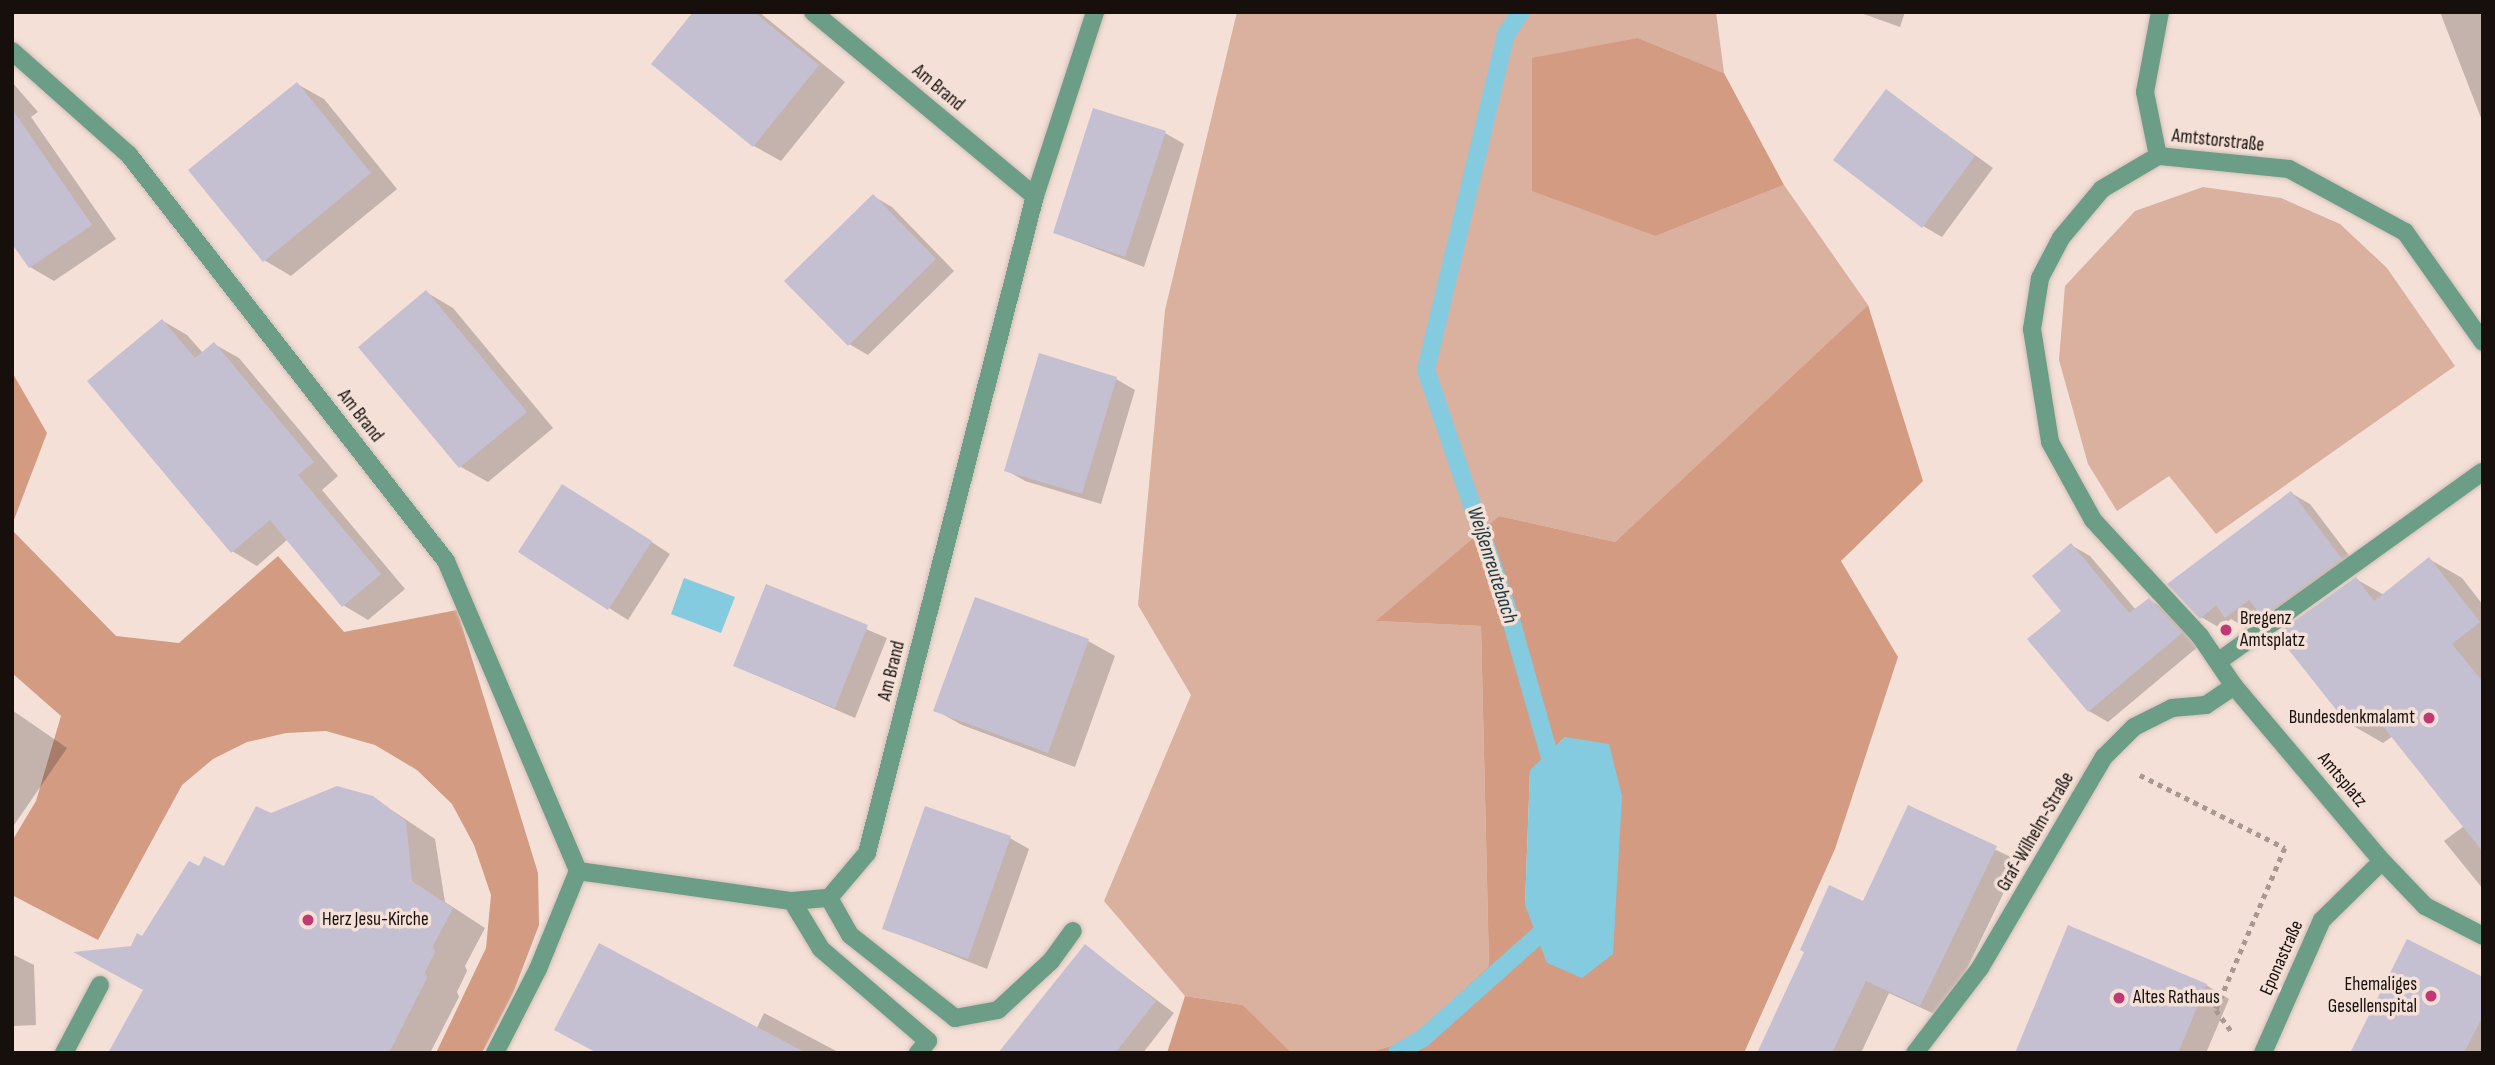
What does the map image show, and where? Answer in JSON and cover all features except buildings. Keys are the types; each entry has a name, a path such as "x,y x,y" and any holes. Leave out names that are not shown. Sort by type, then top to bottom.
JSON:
{"street":[{"name":"Am Brand","path":"813,12 1035,196"},
{"name":"Am Brand","path":"829,898 867,853 1035,196 1095,12"},
{"path":"2158,156 2145,92 2160,12"},
{"name":"Am Brand","path":"12,51 129,155 446,561 578,871"},
{"name":"Amtstorstraße","path":"2219,661 2093,520 2050,442 2032,329 2040,278 2061,238 2102,189 2158,156 2289,169 2405,232 2483,342"},
{"path":"2219,661 2482,472"},
{"name":"Amtsplatz","path":"2219,661 2234,686 2382,860 2425,906 2483,936"},
{"name":"Graf-Wilhelm-Straße","path":"1915,1053 1980,968 2104,757 2134,727 2172,708 2206,705 2234,686"},
{"name":"Eponastraße","path":"2263,1053 2322,920 2382,860"},
{"path":"495,1053 538,969 578,871 792,901 829,898 850,935 955,1018 998,1010 1051,961 1073,932"},
{"path":"792,901 821,949 928,1041 918,1053"},
{"path":"64,1053 100,985"}],"path":[{"path":"2104,757 2285,848 2216,1010 2239,1042"}],"shaded area":[{"path":"1237,12 1716,12 1724,73 1638,38 1656,236 1784,185 1868,305 1615,542 1499,516 1377,621 1481,626 1489,966 1408,1041 1367,1053 1292,1053 1243,1005 1185,996 1104,901 1191,695 1138,605 1165,310"},
{"path":"1638,38 1724,73 1784,185 1656,236 1532,191 1532,58"},
{"path":"2203,187 2281,198 2340,224 2387,268 2455,366 2216,534 2169,476 2117,511 2088,464 2059,360 2065,286 2135,211"},
{"path":"1868,305 1923,481 1841,561 1898,657 1835,849 1744,1053 1367,1053 1408,1041 1489,966 1481,626 1376,621 1499,516 1615,542","holes":["1565,737 1525,905 1530,771"]},
{"path":"12,372 47,433 12,525"},
{"path":"12,530 116,636 179,643 278,556 344,632 457,610 538,873 539,925 513,993 482,1053 436,1053 486,948 491,895 474,845 452,804 417,770 375,745 326,731 286,733 247,742 213,759 182,785 98,940 12,895 12,841 36,801 61,716 12,673"},
{"path":"1185,996 1243,1005 1292,1053 1167,1053"}],"water":[{"path":"684,578 735,597 721,633 671,614"},
{"path":"1565,737 1609,744 1622,796 1613,954 1582,978 1547,963 1525,905 1530,770"}],"waterway":[{"name":"Weißenreutebach","path":"1521,12 1506,34 1426,370 1511,620 1555,776"},
{"name":"Weißenreutebach","path":"1397,1053 1423,1038 1553,922"}],"place":[{"name":"Bregenz Amtsplatz","path":"2226,630"},
{"name":"Bundesdenkmalamt","path":"2429,718"},
{"name":"Herz Jesu-Kirche","path":"308,920"},
{"name":"Ehemaliges Gesellenspital","path":"2431,996"},
{"name":"Altes Rathaus","path":"2119,998"}]}
